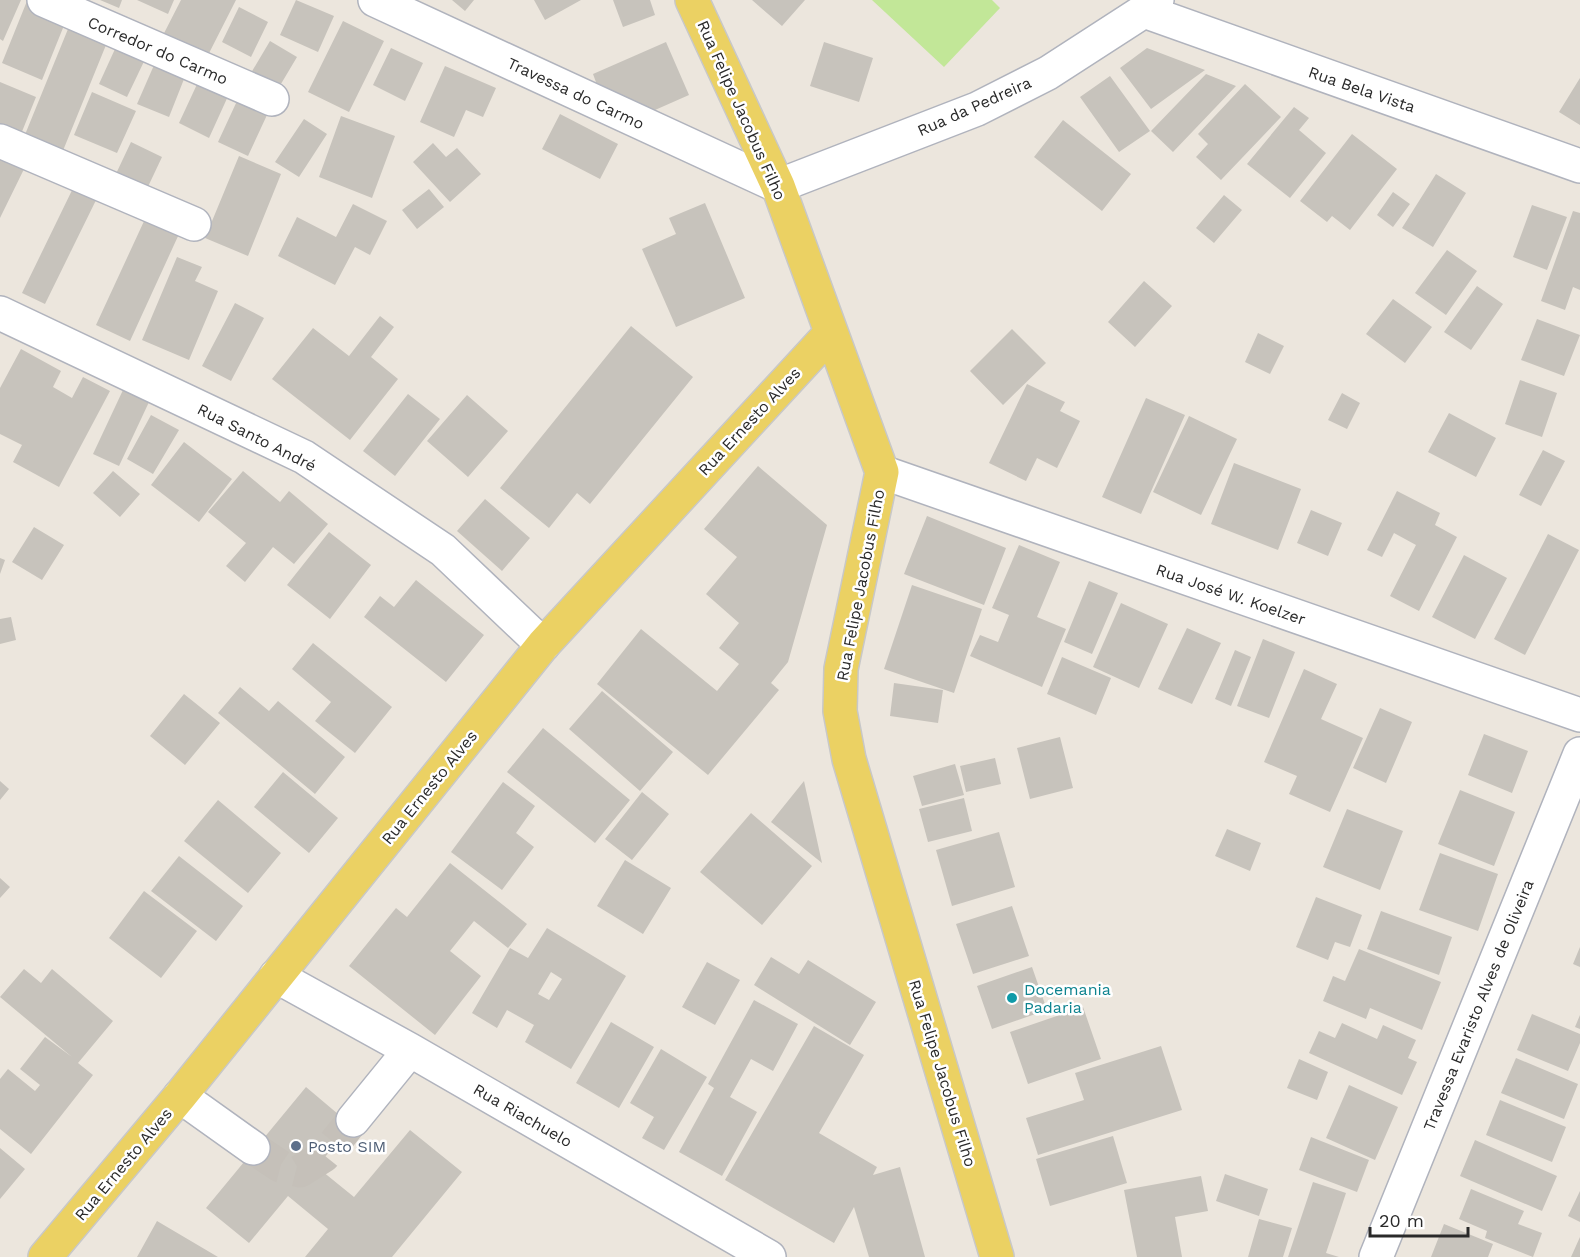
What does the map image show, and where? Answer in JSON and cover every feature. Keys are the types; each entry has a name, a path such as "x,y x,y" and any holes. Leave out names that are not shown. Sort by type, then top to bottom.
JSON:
{"main road":[{"name":"Rua Felipe Jacobus Filho","path":"692,0 778,186 882,472 841,669 840,711 849,759 997,1257"},
{"name":"Rua Ernesto Alves","path":"45,1257 180,1096 543,645 831,333"}],"street":[{"name":"Corredor do Carmo","path":"44,0 272,99"},
{"name":"Travessa do Carmo","path":"375,0 778,186"},
{"name":"Rua da Pedreira","path":"778,186 977,109 1048,73 1151,6"},
{"name":"Rua Bela Vista","path":"1151,6 1580,166"},
{"path":"0,141 194,224"},
{"name":"Rua Santo André","path":"0,313 304,457 443,550 543,645"},
{"name":"Rua José W. Koelzer","path":"882,472 1580,715"},
{"name":"Travessa Evaristo Alves de Oliveira","path":"1376,1257 1580,754"},
{"name":"Rua Riachuelo","path":"276,976 410,1050 769,1257"},
{"path":"353,1120 410,1050"},
{"path":"180,1096 253,1148"}],"green space":[{"path":"872,0 992,0 1000,8 944,67"}],"building":[{"path":"0,0 21,0 3,41 0,39"},
{"path":"100,0 122,0 119,8"},
{"path":"137,0 174,0 168,14"},
{"path":"181,0 236,0 203,65 159,43"},
{"path":"296,0 334,16 318,52 280,35"},
{"path":"452,0 474,0 465,11"},
{"path":"534,0 581,0 545,20"},
{"path":"613,0 650,0 655,15 623,27"},
{"path":"752,0 805,0 782,26"},
{"path":"27,1 67,18 42,80 2,63"},
{"path":"239,7 268,22 251,57 222,42"},
{"path":"343,21 384,41 349,112 308,92"},
{"path":"68,29 106,45 60,158 22,142"},
{"path":"120,38 149,51 127,97 99,84"},
{"path":"270,41 297,57 272,99 245,83"},
{"path":"666,42 689,95 655,110 597,85 593,74"},
{"path":"824,42 873,58 859,102 810,86"},
{"path":"391,48 423,63 405,101 373,85"},
{"path":"1147,48 1205,70 1151,109 1120,68"},
{"path":"158,56 188,69 169,117 137,104"},
{"path":"445,66 496,88 483,117 466,110 454,137 420,122"},
{"path":"1206,74 1236,86 1173,152 1151,131"},
{"path":"1110,76 1150,131 1119,152 1080,97"},
{"path":"1580,78 1580,125 1559,112"},
{"path":"199,80 229,94 209,138 179,123"},
{"path":"0,82 36,97 19,139 0,131"},
{"path":"1245,84 1281,117 1221,180 1196,157 1208,144 1198,134"},
{"path":"92,92 136,111 117,153 74,135"},
{"path":"237,101 267,115 248,156 218,142"},
{"path":"1294,107 1309,118 1299,130 1326,153 1290,198 1247,164"},
{"path":"560,114 618,144 600,179 542,149"},
{"path":"341,116 395,136 372,198 319,177"},
{"path":"304,119 327,134 299,177 275,162"},
{"path":"1063,120 1131,174 1102,211 1034,157"},
{"path":"1352,134 1397,169 1350,230 1332,216 1327,222 1300,201"},
{"path":"131,142 162,157 145,193 114,178"},
{"path":"433,143 446,157 457,148 481,174 450,202 413,162"},
{"path":"0,151 26,165 0,218"},
{"path":"239,156 281,174 248,256 205,238"},
{"path":"1436,174 1466,193 1433,247 1402,228"},
{"path":"77,180 100,192 45,304 22,293"},
{"path":"429,189 444,207 417,229 402,210"},
{"path":"1393,192 1410,204 1393,227 1377,215"},
{"path":"1224,195 1242,210 1214,243 1196,228"},
{"path":"705,203 745,298 676,327 642,249 676,234 669,218"},
{"path":"353,204 387,221 370,255 355,247 335,285 278,256 297,217 336,237"},
{"path":"1532,205 1567,217 1547,270 1513,257"},
{"path":"1573,211 1580,213 1580,290 1573,287 1565,310 1541,301"},
{"path":"145,219 179,234 130,341 96,325"},
{"path":"1447,250 1477,271 1446,315 1415,293"},
{"path":"177,257 202,267 195,281 218,291 189,360 142,340"},
{"path":"1144,281 1172,306 1135,347 1108,322"},
{"path":"1477,286 1503,304 1471,350 1444,332"},
{"path":"1393,299 1432,327 1405,363 1366,334"},
{"path":"235,303 264,318 231,381 202,366"},
{"path":"380,316 394,327 371,357 398,379 350,440 272,379 313,328 349,356"},
{"path":"1537,319 1580,335 1564,376 1521,360"},
{"path":"631,326 693,377 590,504 577,493 549,528 500,488"},
{"path":"1012,329 1046,363 1003,405 970,371"},
{"path":"1258,333 1284,346 1270,374 1245,362"},
{"path":"21,349 61,371 53,387 72,398 83,377 110,391 59,487 13,462 22,445 0,434 0,388"},
{"path":"1520,380 1557,393 1542,437 1505,424"},
{"path":"1027,384 1065,402 1060,411 1080,421 1057,468 1037,458 1026,481 989,463"},
{"path":"123,390 149,402 119,466 93,454"},
{"path":"1342,393 1360,403 1347,429 1328,420"},
{"path":"408,394 440,419 395,476 363,451"},
{"path":"467,395 508,431 468,477 427,441"},
{"path":"1146,398 1185,415 1141,514 1102,497"},
{"path":"1449,413 1496,438 1476,477 1428,452"},
{"path":"151,415 179,430 153,474 127,459"},
{"path":"1189,416 1237,439 1201,515 1153,492"},
{"path":"184,442 232,479 199,522 151,485"},
{"path":"1543,450 1565,461 1541,506 1519,495"},
{"path":"1234,463 1301,489 1278,550 1211,524"},
{"path":"758,466 827,525 788,662 771,683 779,690 708,775 597,684 641,629 717,691 739,664 719,648 739,623 706,594 737,557 704,529"},
{"path":"113,471 140,494 120,517 93,493"},
{"path":"243,471 280,502 289,491 328,524 294,564 273,547 245,582 226,566 246,543 208,512"},
{"path":"1397,491 1440,513 1435,525 1457,537 1419,611 1390,596 1416,545 1394,533 1382,557 1367,550"},
{"path":"485,499 530,538 502,571 457,531"},
{"path":"1311,510 1342,523 1328,556 1297,543"},
{"path":"927,516 1006,548 984,605 904,574"},
{"path":"34,527 64,545 42,580 12,562"},
{"path":"329,532 371,565 330,619 287,585"},
{"path":"1548,534 1579,550 1525,655 1494,639"},
{"path":"1019,545 1060,562 1037,617 1066,629 1042,687 970,656 980,635 998,642 1009,615 992,608"},
{"path":"1464,555 1507,578 1475,639 1432,617"},
{"path":"0,558 5,560 0,574"},
{"path":"416,580 484,635 446,682 364,617 380,596 394,607"},
{"path":"1089,581 1118,593 1092,654 1064,642"},
{"path":"912,585 982,609 954,693 884,669"},
{"path":"1121,603 1168,624 1139,688 1093,667"},
{"path":"11,617 16,640 0,644 0,619"},
{"path":"1187,628 1221,643 1192,704 1158,689"},
{"path":"1263,639 1295,652 1269,718 1237,706"},
{"path":"313,643 392,707 355,753 315,721 331,702 292,669"},
{"path":"1235,650 1251,657 1231,706 1215,699"},
{"path":"1062,657 1111,678 1096,715 1047,694"},
{"path":"1304,669 1337,684 1321,719 1363,738 1330,812 1289,794 1297,776 1264,762"},
{"path":"894,683 943,690 938,723 890,716"},
{"path":"240,687 269,711 278,701 345,757 315,794 218,713"},
{"path":"602,691 673,752 640,791 569,729"},
{"path":"184,694 220,723 185,765 150,736"},
{"path":"1380,708 1412,722 1386,783 1353,768"},
{"path":"543,728 630,800 595,843 507,772"},
{"path":"1484,734 1528,751 1512,793 1468,775"},
{"path":"1060,737 1073,788 1030,799 1017,748"},
{"path":"995,758 1001,784 966,792 960,766"},
{"path":"955,764 964,795 922,806 913,776"},
{"path":"283,772 338,818 309,853 254,807"},
{"path":"0,781 9,789 0,800"},
{"path":"804,781 822,863 771,822"},
{"path":"503,782 535,806 516,833 534,847 502,890 451,852"},
{"path":"1460,790 1515,812 1494,866 1438,844"},
{"path":"642,792 669,814 632,860 605,839"},
{"path":"964,798 972,831 928,842 919,809"},
{"path":"218,800 281,853 248,893 184,841"},
{"path":"1347,809 1403,831 1380,890 1323,867"},
{"path":"751,813 812,866 762,925 700,872"},
{"path":"1227,829 1261,843 1250,871 1215,856"},
{"path":"999,832 1015,887 952,906 936,850"},
{"path":"1440,853 1498,874 1478,931 1419,910"},
{"path":"179,856 243,906 216,941 151,891"},
{"path":"625,860 671,888 643,934 597,906"},
{"path":"450,863 527,924 508,948 474,921 450,951 481,976 435,1035 349,966 396,908 407,917"},
{"path":"0,878 10,887 0,898"},
{"path":"144,891 197,931 161,978 109,938"},
{"path":"1316,897 1362,915 1350,947 1335,942 1328,960 1296,947"},
{"path":"1012,906 1029,956 973,974 956,924"},
{"path":"1381,911 1452,937 1439,975 1367,949"},
{"path":"547,928 626,976 571,1069 525,1042 534,1025 507,1010 497,1028 472,1013 510,948 528,958","holes":["551,972 562,979 549,1000 538,994"]},
{"path":"1580,947 1580,967 1573,964"},
{"path":"1359,949 1441,982 1422,1030 1370,1008 1366,1019 1323,1001 1333,976 1345,981"},
{"path":"771,957 799,974 808,960 876,1002 850,1045 754,985"},
{"path":"707,962 740,980 715,1025 682,1007"},
{"name":"Docemania Padaria","path":"1032,967 1047,1010 992,1029 977,986"},
{"path":"24,969 41,983 52,969 113,1021 78,1063 93,1075 31,1154 0,1129 0,1079 8,1069 35,1091 40,1085 20,1069 45,1037 72,1057 0,997"},
{"path":"754,1000 798,1024 773,1071 751,1059 730,1097 757,1112 722,1176 679,1152 714,1088 708,1084"},
{"path":"1083,1007 1101,1059 1028,1084 1010,1032"},
{"path":"1532,1014 1580,1034 1580,1043 1568,1071 1517,1050"},
{"path":"1580,1015 1580,1029 1575,1027"},
{"path":"611,1022 654,1047 619,1108 576,1083"},
{"path":"1342,1023 1377,1039 1383,1025 1416,1040 1408,1058 1417,1062 1402,1095 1309,1053 1319,1031 1335,1038"},
{"path":"814,1026 864,1055 819,1133 877,1167 873,1175 900,1167 925,1257 869,1257 854,1207 834,1243 725,1180"},
{"path":"1161,1046 1182,1110 1038,1155 1026,1118 1084,1100 1075,1073"},
{"path":"661,1049 707,1077 664,1150 642,1138 654,1117 630,1103"},
{"path":"1516,1058 1578,1084 1564,1119 1501,1093"},
{"path":"1299,1059 1328,1072 1317,1100 1287,1088"},
{"path":"1349,1085 1398,1107 1375,1160 1326,1138"},
{"path":"306,1087 351,1125 317,1167 354,1197 410,1130 462,1172 392,1257 305,1257 328,1229 288,1196 249,1243 206,1208"},
{"path":"1500,1100 1566,1127 1552,1162 1486,1135"},
{"path":"1113,1136 1127,1183 1050,1206 1036,1159"},
{"path":"1311,1137 1369,1160 1357,1192 1299,1170"},
{"path":"1475,1140 1557,1176 1542,1211 1460,1176"},
{"path":"0,1148 25,1169 0,1199"},
{"path":"1225,1174 1268,1189 1259,1216 1216,1201"},
{"path":"1201,1176 1208,1211 1175,1217 1182,1257 1137,1257 1124,1190"},
{"path":"1313,1182 1346,1193 1326,1253 1339,1257 1288,1257"},
{"path":"1471,1189 1524,1211 1518,1224 1542,1233 1533,1257 1485,1238 1487,1231 1459,1219"},
{"path":"1580,1191 1580,1222 1568,1216"},
{"path":"1259,1219 1292,1228 1283,1257 1248,1257"},
{"path":"157,1221 218,1257 137,1257"},
{"path":"1444,1224 1493,1244 1488,1257 1431,1257"},
{"path":"1580,1237 1580,1257 1571,1257"}],"tunnel":[{"path":"253,1148 280,1166 300,1171 324,1156 353,1120"}],"place":[{"name":"Docemania Padaria","path":"1012,998"},
{"name":"Posto SIM","path":"296,1146"}]}
